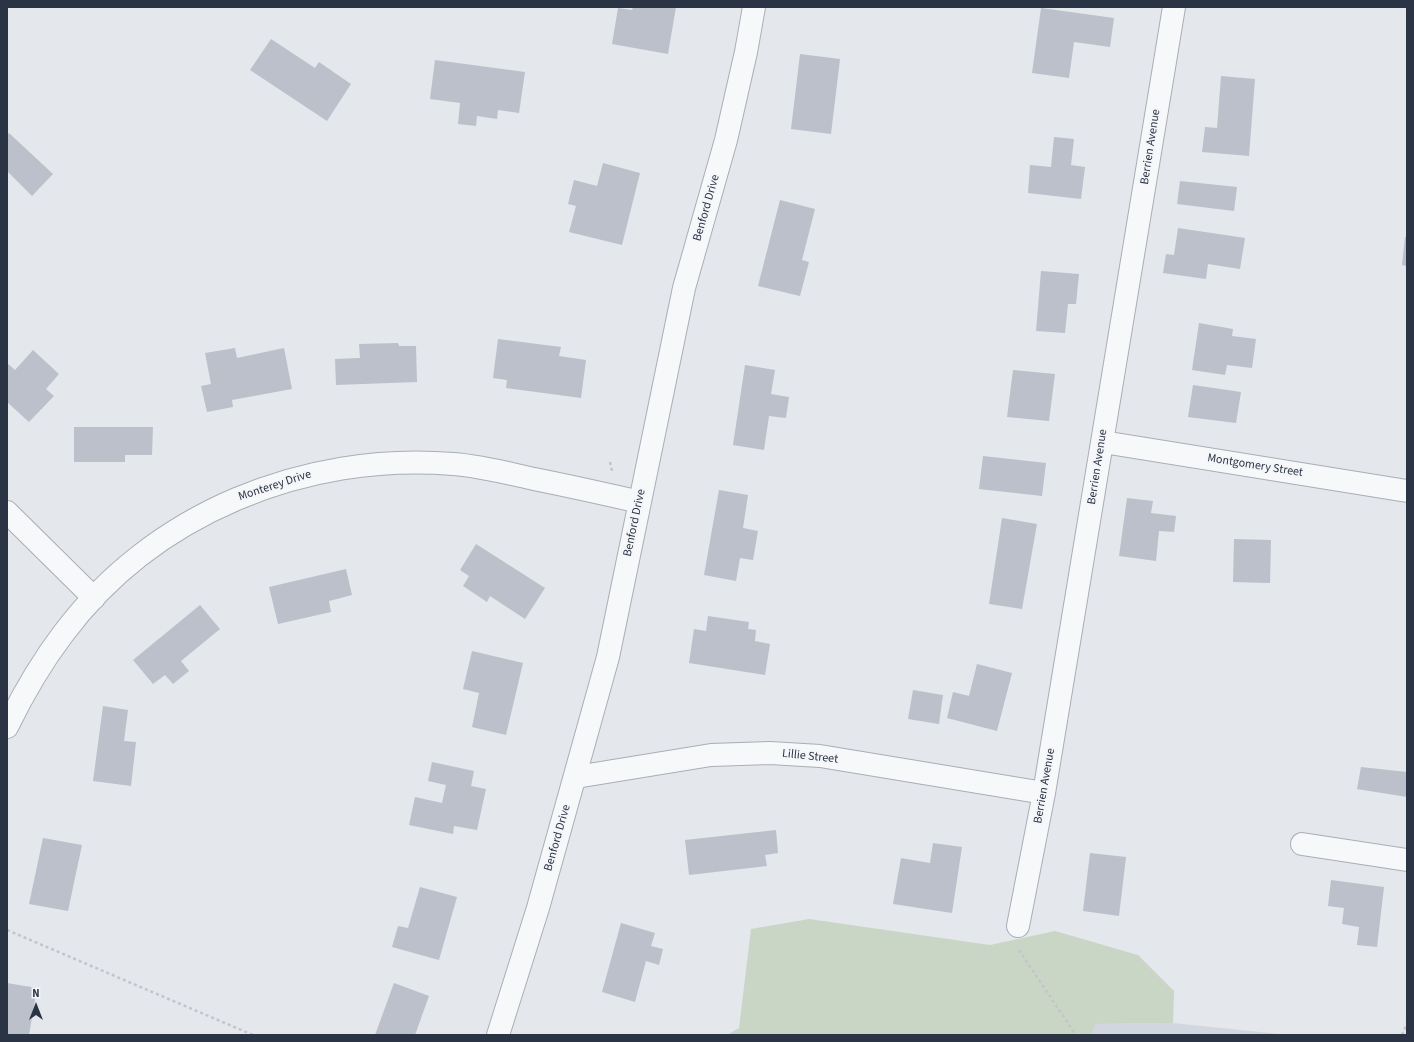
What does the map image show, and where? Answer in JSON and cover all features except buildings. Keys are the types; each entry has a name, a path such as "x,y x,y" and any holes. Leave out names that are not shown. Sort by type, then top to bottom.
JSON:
{"street":[{"name":"Benford Drive","path":"498,1035 576,776 608,656 684,288 726,140 746,52 754,7"},
{"name":"Berrien Avenue","path":"1018,926 1044,793 1174,7"},
{"name":"Montgomery Street","path":"1103,442 1407,491"},
{"name":"Monterey Drive","path":"7,726 30,682 59,639 94,598 126,567 169,534 216,508 258,490 302,476 347,466 400,462 454,464 488,468 640,502"},
{"path":"7,512 94,598"},
{"name":"Lillie Street","path":"576,776 711,755 770,753 820,756 1044,793"},
{"path":"1302,844 1407,860"}],"path":[{"path":"1018,926 1016,946 1073,1031 1073,1035"},
{"path":"7,930 253,1035"},
{"path":"1402,1035 1407,1023"}],"shaded area":[{"path":"1173,1023 1289,1035 1091,1035 1094,1024"}],"green space":[{"path":"809,919 990,945 1055,931 1138,955 1174,991 1173,1023 1095,1024 1091,1035 727,1035 739,1028 751,929"}]}
